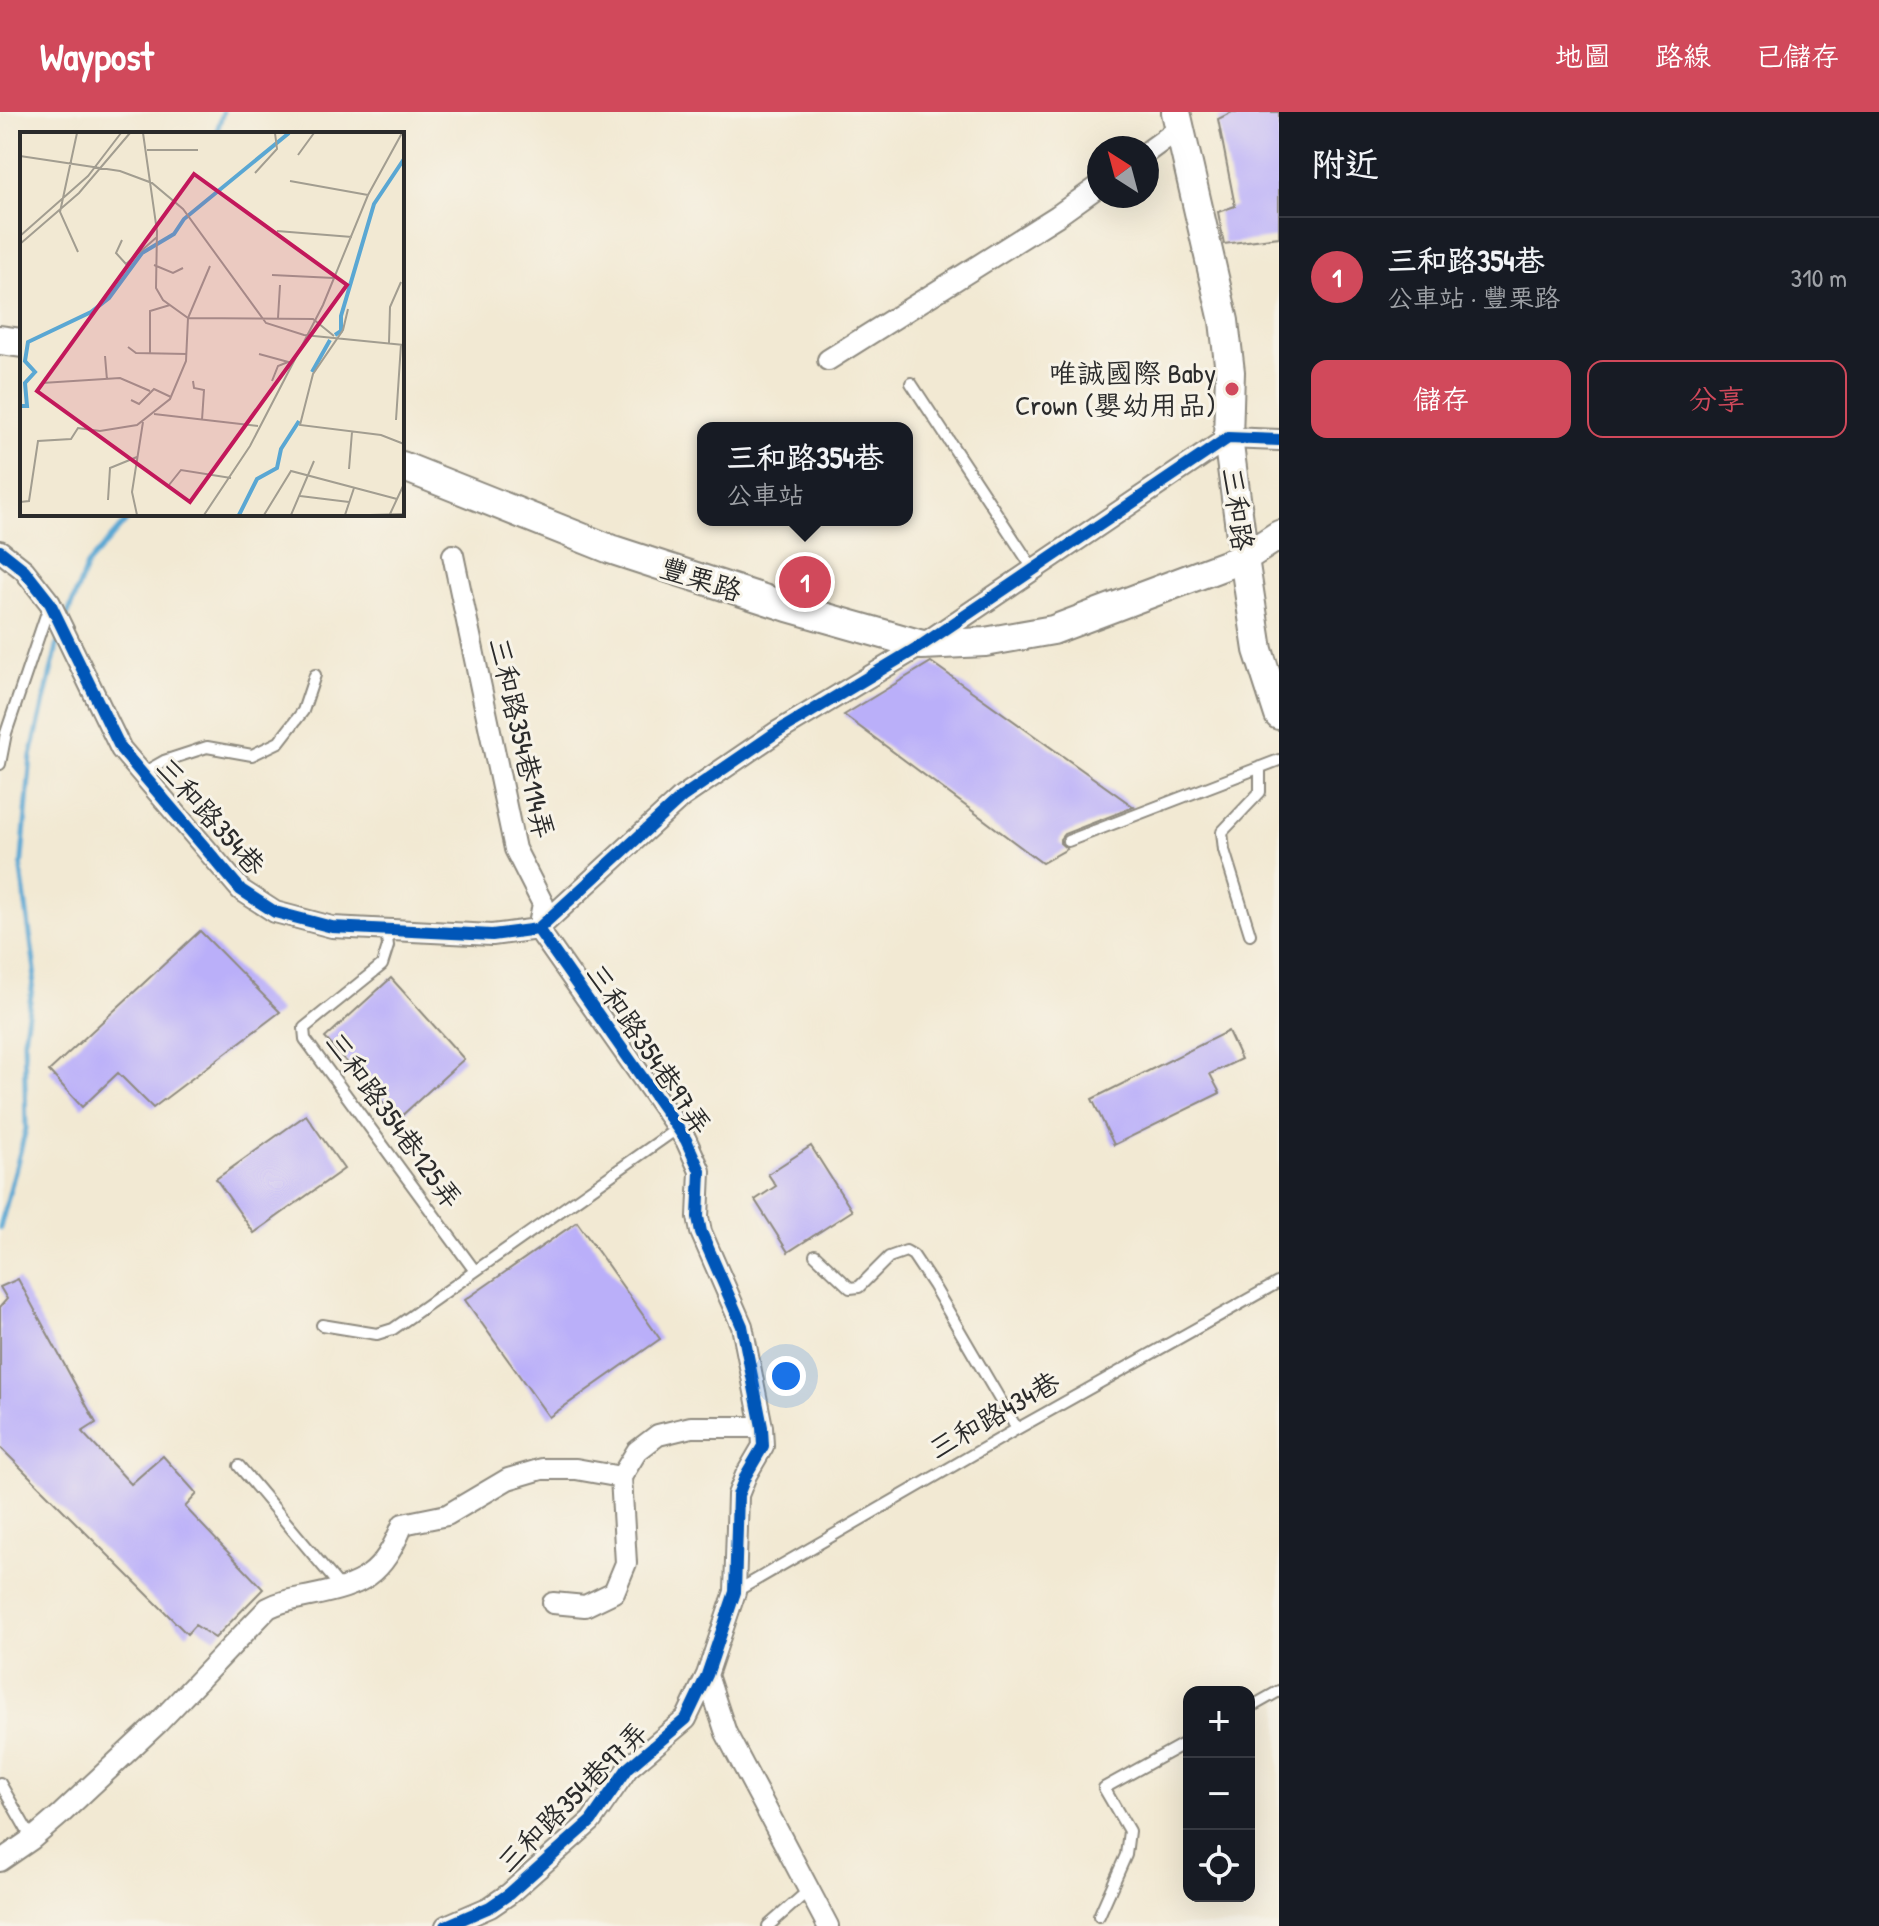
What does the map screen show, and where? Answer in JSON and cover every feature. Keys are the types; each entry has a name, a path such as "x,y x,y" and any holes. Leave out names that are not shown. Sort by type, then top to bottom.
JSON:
{"street":[{"path":"1159,140 1178,120"},
{"name":"三和路","path":"1178,120 1224,321 1230,372 1228,438 1244,558 1258,650 1279,715"},
{"path":"828,360 1087,195"},
{"path":"0,340 20,343"},
{"path":"538,929 682,797 777,732 922,645 1228,438 1279,440"},
{"name":"豐栗路","path":"404,467 610,549 788,607 922,645 985,642 1053,630 1244,558 1279,535"},
{"name":"三和路354巷","path":"0,551 24,570 50,603 121,749 241,890 275,912 332,927 492,935 538,929"},
{"name":"三和路354巷114弄","path":"453,555 515,849 543,904 538,929"},
{"name":"三和路354巷97弄","path":"446,1926 490,1907 509,1894 591,1821 628,1768 686,1719 707,1675 735,1592 738,1495 763,1446 742,1326 701,1232 698,1217 700,1171 678,1128 538,929"},
{"path":"553,1603 585,1606 614,1592 626,1563 621,1477 637,1451 658,1435 691,1427 762,1427"},
{"path":"0,1861 32,1839 157,1724 268,1608 279,1602 359,1583 377,1571 396,1544 403,1524 447,1515 508,1479 542,1469 576,1469 621,1477"},
{"path":"707,1675 726,1733 828,1926"}],"lane":[{"path":"911,383 1034,570"},
{"path":"0,764 6,733 50,603"},
{"path":"141,774 164,761 207,747 252,755 279,742 303,711 315,675"},
{"path":"1068,841 1279,760"},
{"path":"1250,934 1224,850 1222,832 1260,792 1260,767"},
{"name":"三和路354巷125弄","path":"386,930 388,946 382,965 304,1028 305,1039 475,1271"},
{"path":"322,1325 377,1334 393,1329 678,1128"},
{"path":"815,1255 850,1288 859,1287 889,1257 906,1251 913,1255 1017,1429"},
{"name":"三和路434巷","path":"735,1592 1279,1282"},
{"path":"239,1466 342,1589"},
{"path":"1255,1705 1279,1691"},
{"path":"1099,1916 1126,1855 1129,1831 1104,1788 1183,1744"},
{"path":"0,1783 32,1839"},
{"path":"768,1926 809,1890"}],"building":[{"path":"1232,112 1279,112 1279,237 1224,244 1218,212 1235,206 1218,119"},
{"path":"931,662 1134,807 1064,834 1060,843 1067,849 1042,863 844,715"},
{"path":"200,931 280,1012 153,1108 118,1073 82,1107 49,1071"},
{"path":"391,978 464,1059 398,1119 325,1038"},
{"path":"1228,1031 1241,1059 1210,1074 1220,1093 1114,1145 1092,1099"},
{"path":"306,1115 344,1169 254,1233 216,1179"},
{"path":"811,1146 852,1211 788,1252 755,1200 776,1186 768,1174"},
{"path":"577,1222 660,1339 549,1417 465,1300"},
{"path":"18,1279 96,1423 82,1432 131,1484 163,1456 197,1494 185,1507 263,1589 215,1638 195,1625 187,1634 0,1447 0,1307 7,1299 0,1287"}],"waterway":[{"path":"217,132 223,112"},
{"path":"65,622 87,565 127,520 127,516"},
{"path":"0,1228 26,1129 24,1039 35,970 21,870 31,756 59,638"}],"cycle path":[{"path":"0,551 24,570 50,603 121,749 241,890 275,912 332,927 492,935 538,929 682,797 777,732 922,645 1228,438 1279,440"},
{"path":"446,1926 490,1907 509,1894 591,1821 628,1768 686,1719 707,1675 735,1592 738,1495 763,1446 742,1326 701,1232 698,1217 700,1171 686,1140 538,929"}],"place":[{"name":"唯誠國際 Baby Crown (嬰幼用品)","path":"1232,389"},
{"name":"三和路354巷","path":"805,582"}]}
